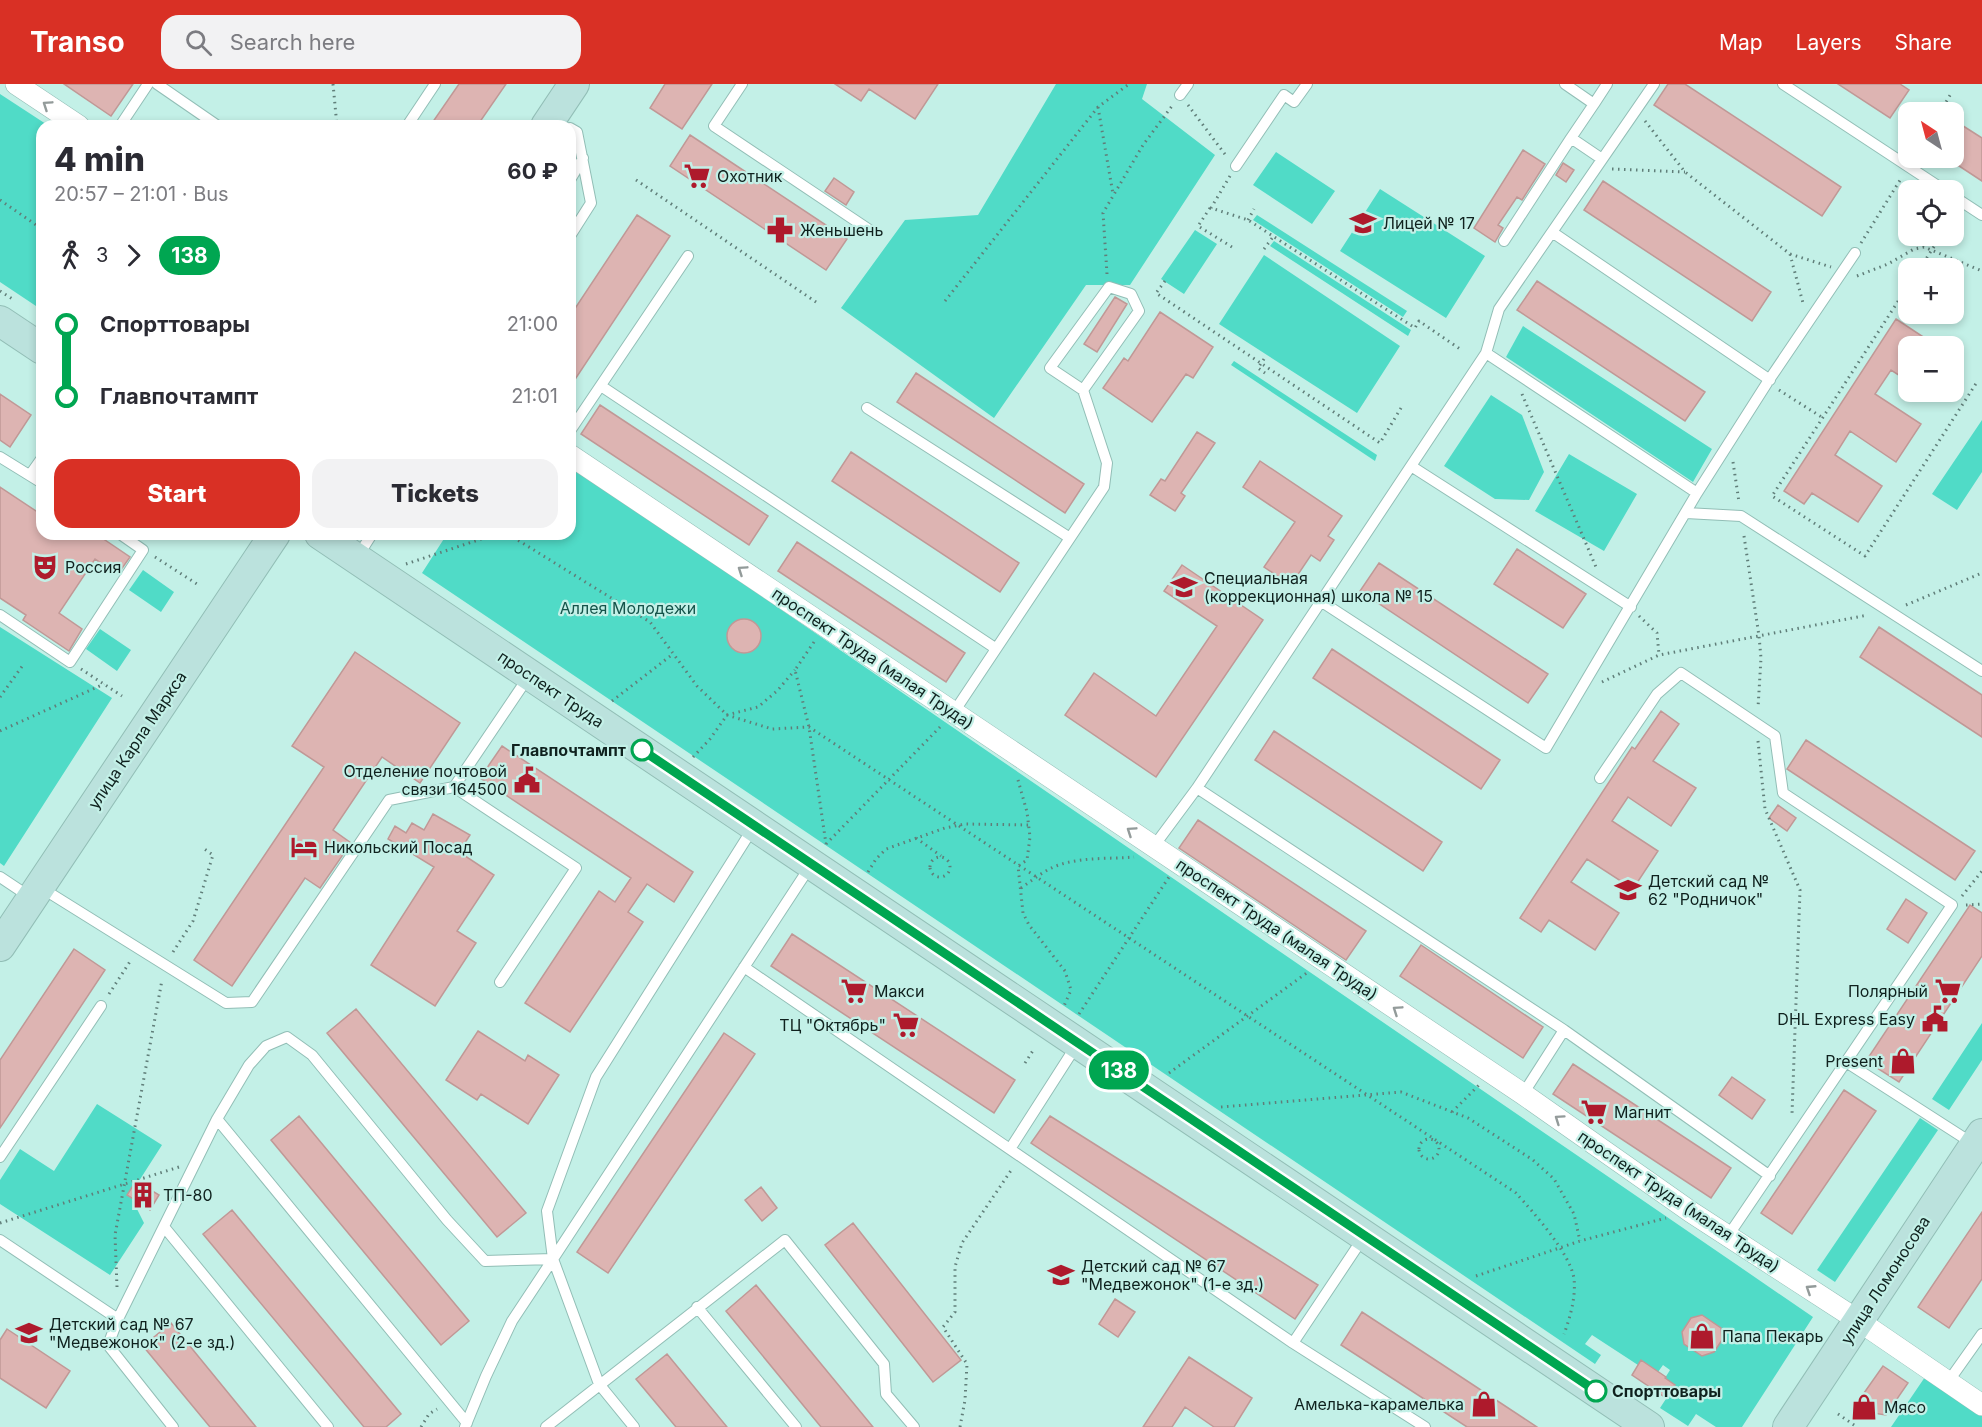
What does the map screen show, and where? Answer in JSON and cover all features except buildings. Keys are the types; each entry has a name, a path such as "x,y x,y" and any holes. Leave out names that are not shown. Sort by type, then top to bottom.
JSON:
{"street":[{"path":"16,84 70,120"},
{"path":"565,120 574,84"},
{"path":"0,321 36,345"},
{"name":"проспект Труда (малая Труда)","path":"576,459 1523,1094 1691,1212 1859,1321 1982,1405"},
{"name":"улица Карла Маркса","path":"0,946 271,540"},
{"name":"проспект Труда","path":"329,540 812,864 1079,1028 1364,1235 1649,1427"},
{"name":"улица Ломоносова","path":"1788,1427 1978,1139"}],"lane":[{"path":"124,120 148,84"},
{"path":"158,84 209,120"},
{"path":"411,120 435,84"},
{"path":"742,84 714,126 871,231"},
{"path":"1180,95 1188,84"},
{"path":"1236,166 1284,95 1294,102 1307,84"},
{"path":"1565,84 1594,104"},
{"path":"1504,241 1607,84"},
{"path":"1166,854 1197,788 1486,353 1499,309 1654,84"},
{"path":"1783,84 1898,161"},
{"path":"1570,138 1599,164"},
{"path":"576,146 584,158 591,203 576,227"},
{"path":"576,171 584,158"},
{"path":"1908,168 1928,180"},
{"path":"1964,203 1982,215"},
{"path":"1552,232 1769,381"},
{"path":"1322,602 1545,748 1697,493 1855,253"},
{"path":"576,422 688,255"},
{"path":"954,712 1104,487 1107,464 1083,390 1050,368 1108,287 1131,294 1139,311 1083,390"},
{"path":"1486,353 1697,493"},
{"path":"601,386 995,648"},
{"path":"867,408 1070,538"},
{"path":"0,457 36,479"},
{"path":"30,475 36,466"},
{"path":"1411,466 1631,607"},
{"path":"1686,513 1741,516 1982,671"},
{"path":"0,615 70,662 143,549 129,540"},
{"path":"356,558 368,540"},
{"path":"1600,778 1657,694 1681,673 1775,736 1783,793 1952,905 1728,1236"},
{"path":"0,877 36,893 138,949 226,1003 252,1002 389,800 454,787 530,675"},
{"path":"454,787 576,868 500,982"},
{"path":"1197,788 1564,1030 1770,1176"},
{"path":"634,1427 599,1384 553,1259 547,1211 596,1077 754,826"},
{"path":"217,1119 466,1425 512,1322 812,864"},
{"path":"744,967 1293,1343 1425,1427"},
{"path":"0,1157 101,1006"},
{"path":"1010,1149 1079,1028"},
{"path":"1523,1094 1564,1030"},
{"path":"173,1427 108,1345 118,1318 165,1228 217,1119 249,1065 266,1047 287,1037 312,1055 447,1220 484,1261 553,1259"},
{"path":"1846,1062 1978,1139"},
{"path":"165,1228 328,1427"},
{"path":"1293,1343 1364,1235"},
{"path":"0,1240 118,1318"},
{"path":"546,1427 785,1240 884,1364 886,1394 914,1427"},
{"path":"697,1307 796,1427"},
{"path":"1948,1382 1982,1334"}],"path":[{"path":"333,84 336,120"},
{"path":"945,301 1098,107 1129,84"},
{"path":"1946,102 1952,92"},
{"path":"1108,287 1104,258 1103,213 1143,145 1180,95 1236,166 1198,226 1232,247"},
{"path":"1098,107 1113,195"},
{"path":"1636,111 1685,172 1790,254 1843,271"},
{"path":"1599,164 1685,172"},
{"path":"1855,253 1908,168"},
{"path":"636,180 819,304"},
{"path":"0,200 36,226"},
{"path":"1211,208 1248,220 1415,328 1419,321 1460,349"},
{"path":"1248,220 1254,209"},
{"path":"1264,249 1273,237"},
{"path":"1833,285 1888,264 1914,249 1924,247 1982,271"},
{"path":"1790,254 1809,321"},
{"path":"1165,281 1156,293 1380,443 1401,408"},
{"path":"1898,301 1772,496 1865,556 1977,382"},
{"path":"1264,359 1258,368 1265,373"},
{"path":"1512,370 1607,592"},
{"path":"1769,381 1822,418"},
{"path":"403,564 478,540"},
{"path":"516,540 650,622 697,687 727,715 772,729 809,727 1516,1194 1543,1223 1574,1277 1572,1306 1564,1334"},
{"path":"143,549 197,584"},
{"path":"1579,693 1659,655 1891,611 1982,573"},
{"path":"1631,607 1657,633 1659,655"},
{"path":"692,758 710,739 727,715 758,707 777,692 826,626"},
{"path":"610,703 674,654"},
{"path":"70,662 122,696"},
{"path":"0,697 23,665"},
{"path":"795,670 809,727 826,844 954,712"},
{"path":"0,730 104,684"},
{"path":"1010,750 1027,812 1030,837 1027,860 1018,866"},
{"path":"868,872 886,849 957,825 1029,825"},
{"path":"916,838 943,857 950,864 945,876 936,877 930,872 931,861 936,857 943,857"},
{"path":"118,1318 116,1235 164,965 194,921 213,855 203,848"},
{"path":"1021,888 1061,864 1083,860 1166,854 1128,939 1079,1028"},
{"path":"1018,866 1023,913 1029,925 1065,971 1071,990 1065,1004"},
{"path":"1952,905 1969,889 1982,871"},
{"path":"101,1006 138,949"},
{"path":"1169,1073 1324,960"},
{"path":"1025,1063 1034,1049"},
{"path":"1452,1112 1491,1073"},
{"path":"1221,1107 1401,1092 1468,1118 1533,1160 1554,1179 1574,1214 1580,1241"},
{"path":"1428,1138 1434,1140 1439,1148 1437,1154 1432,1158 1423,1156 1419,1151 1422,1142 1428,1138"},
{"path":"960,1427 965,1400 967,1364 944,1327 955,1312 955,1267 962,1243 1021,1156"},
{"path":"0,1222 197,1161"},
{"path":"1476,1276 1580,1241 1691,1212"},
{"path":"1838,1414 1857,1427"}],"green space":[{"path":"1056,84 1147,84 1142,99 1215,155 1130,285 1086,285 994,418 841,308 905,220 978,215"},
{"path":"0,94 40,120 36,120 36,306 0,282"},
{"path":"1276,152 1335,191 1312,224 1253,185"},
{"path":"1380,189 1485,256 1446,318 1340,251"},
{"path":"1257,215 1407,311 1403,317 1253,220"},
{"path":"1195,230 1217,244 1184,294 1161,279"},
{"path":"1274,241 1411,330 1408,336 1270,246"},
{"path":"1264,255 1400,346 1357,413 1219,324"},
{"path":"1523,326 1712,449 1693,482 1506,357"},
{"path":"1234,361 1377,455 1375,461 1231,365"},
{"path":"1491,395 1522,415 1544,472 1529,500 1495,499 1444,466"},
{"path":"1982,420 1982,472 1957,510 1932,494"},
{"path":"1569,454 1637,494 1604,551 1535,511"},
{"name":"Аллея Молодежи","path":"576,469 1813,1317 1742,1427 1716,1427 1696,1414 1688,1426 1660,1408 1675,1385 1665,1378 1670,1370 1663,1365 1658,1372 1641,1360 1638,1365 1592,1335 1585,1344 1601,1355 1595,1364 422,573 443,540 576,540"},
{"path":"143,570 174,592 161,612 129,590"},
{"path":"0,627 112,698 4,866 0,863"},
{"path":"100,629 131,650 117,671 86,649"},
{"path":"1982,1023 1982,1060 1949,1110 1932,1099"},
{"path":"97,1104 162,1145 130,1195 144,1223 110,1275 0,1204 0,1180 20,1149 54,1171"},
{"path":"1920,1118 1938,1130 1835,1282 1817,1270"},
{"path":"1925,1377 1982,1415 1982,1427 1891,1427"}],"bus line":[{"name":"138","path":"642,750 1596,1391"}],"place":[{"name":"Охотник","path":"697,176"},
{"name":"Лицей № 17","path":"1363,223"},
{"name":"Женьшень","path":"780,230"},
{"name":"Россия","path":"45,567"},
{"name":"Специальная (коррекционная) школа № 15","path":"1184,587"},
{"name":"Главпочтампт","path":"642,750"},
{"name":"Отделение почтовой связи 164500","path":"527,780"},
{"name":"Никольский Посад","path":"304,847"},
{"name":"Детский сад № 62 \"Родничок\"","path":"1628,890"},
{"name":"Макси","path":"854,991"},
{"name":"Полярный","path":"1948,991"},
{"name":"DHL Express Easy","path":"1935,1019"},
{"name":"ТЦ \"Октябрь\"","path":"906,1025"},
{"name":"Present","path":"1903,1061"},
{"name":"Магнит","path":"1594,1112"},
{"name":"ТП-80","path":"143,1195"},
{"name":"Детский сад № 67 \"Медвежонок\" (1-е зд.)","path":"1061,1275"},
{"name":"Детский сад № 67 \"Медвежонок\" (2-е зд.)","path":"29,1333"},
{"name":"Папа Пекарь","path":"1702,1336"},
{"name":"Спорттовары","path":"1596,1391"},
{"name":"Амелька-карамелька","path":"1484,1404"},
{"name":"Мясо","path":"1864,1407"}]}
